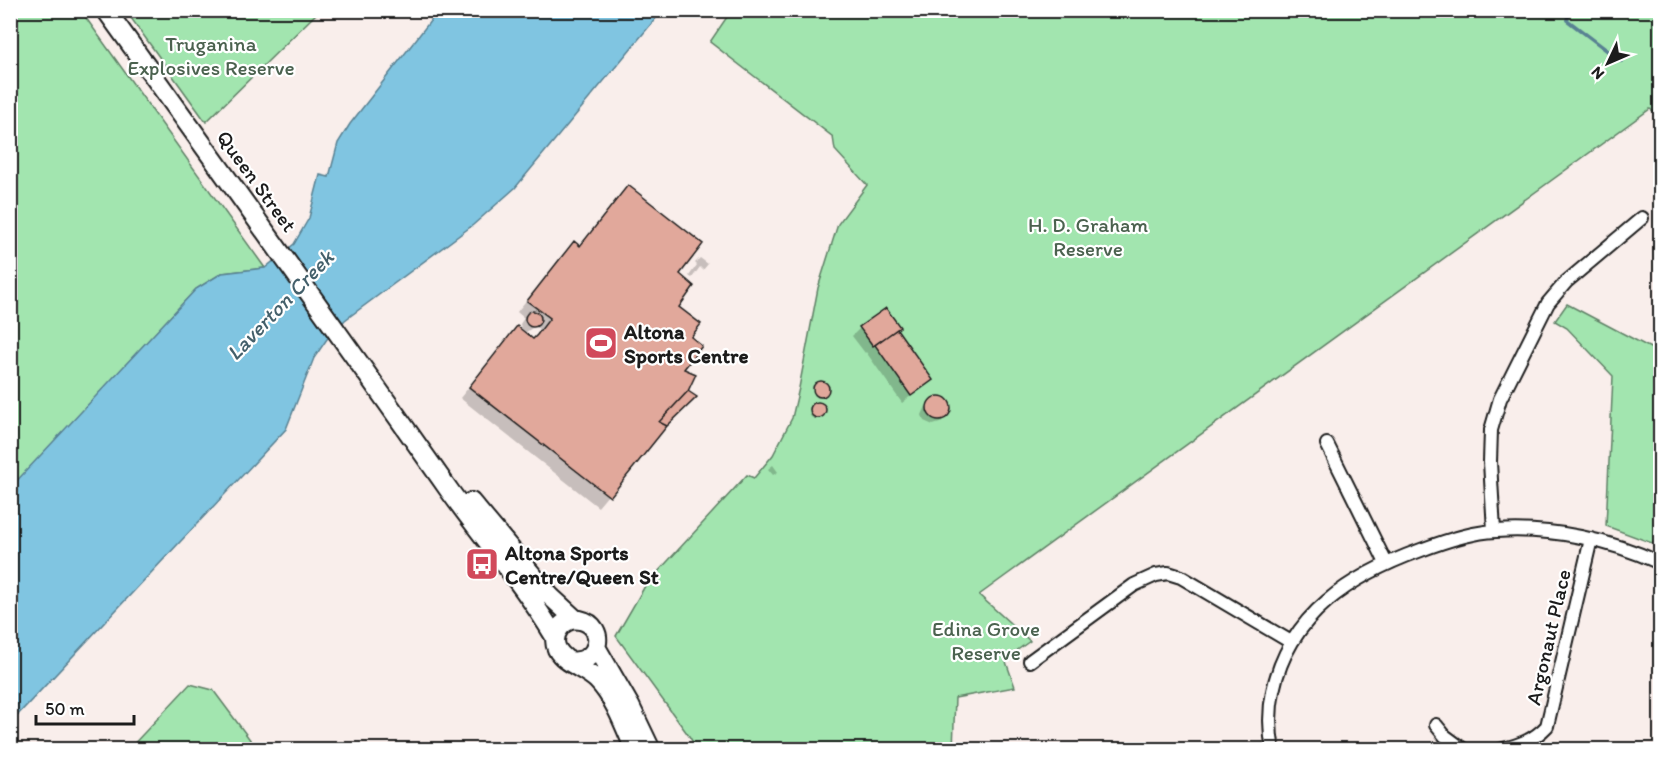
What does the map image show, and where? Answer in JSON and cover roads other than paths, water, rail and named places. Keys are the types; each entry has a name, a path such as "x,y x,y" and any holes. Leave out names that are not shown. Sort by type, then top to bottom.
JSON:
{"main road":[{"name":"Queen Street","path":"106,10 449,490 537,607 555,637"},
{"name":"Queen Street","path":"392,408 550,596 575,619"},
{"path":"569,660 576,662 589,658 596,647 597,635 584,620 575,619 562,624 555,637 558,651 569,660 586,671 598,681 617,711 635,750"},
{"path":"596,647 630,706 651,750"}],"street":[{"path":"1494,531 1490,462 1491,430 1500,399 1548,303 1566,282 1642,218"},
{"path":"1327,444 1386,563"},
{"path":"1273,750 1270,734 1270,706 1276,675 1291,642 1311,616 1339,591 1386,563 1438,543 1494,531 1538,532 1591,539 1660,562"},
{"name":"Argonaut Place","path":"1500,750 1523,744 1538,736 1547,726 1591,539"},
{"path":"1030,661 1134,585 1156,575 1168,573 1181,577 1291,642"},
{"path":"1436,724 1445,736 1464,750"}],"water":[{"name":"Laverton Creek","path":"438,11 662,11 515,188 473,225 345,320 327,339 314,358 286,429 11,722 10,488 196,289 222,273 265,268 294,244 309,218 320,175 329,177 338,143 350,124"}],"waterway":[{"path":"1570,10 1567,20 1621,61"}],"place":[{"name":"Altona Sports Centre","path":"601,343"},
{"name":"Altona Sports Centre/Queen St","path":"482,564"}],"park label":[{"name":"Truganina Explosives Reserve","path":"211,55"},
{"name":"H. D. Graham Reserve","path":"1088,236"},
{"name":"Edina Grove Reserve","path":"986,640"}]}
